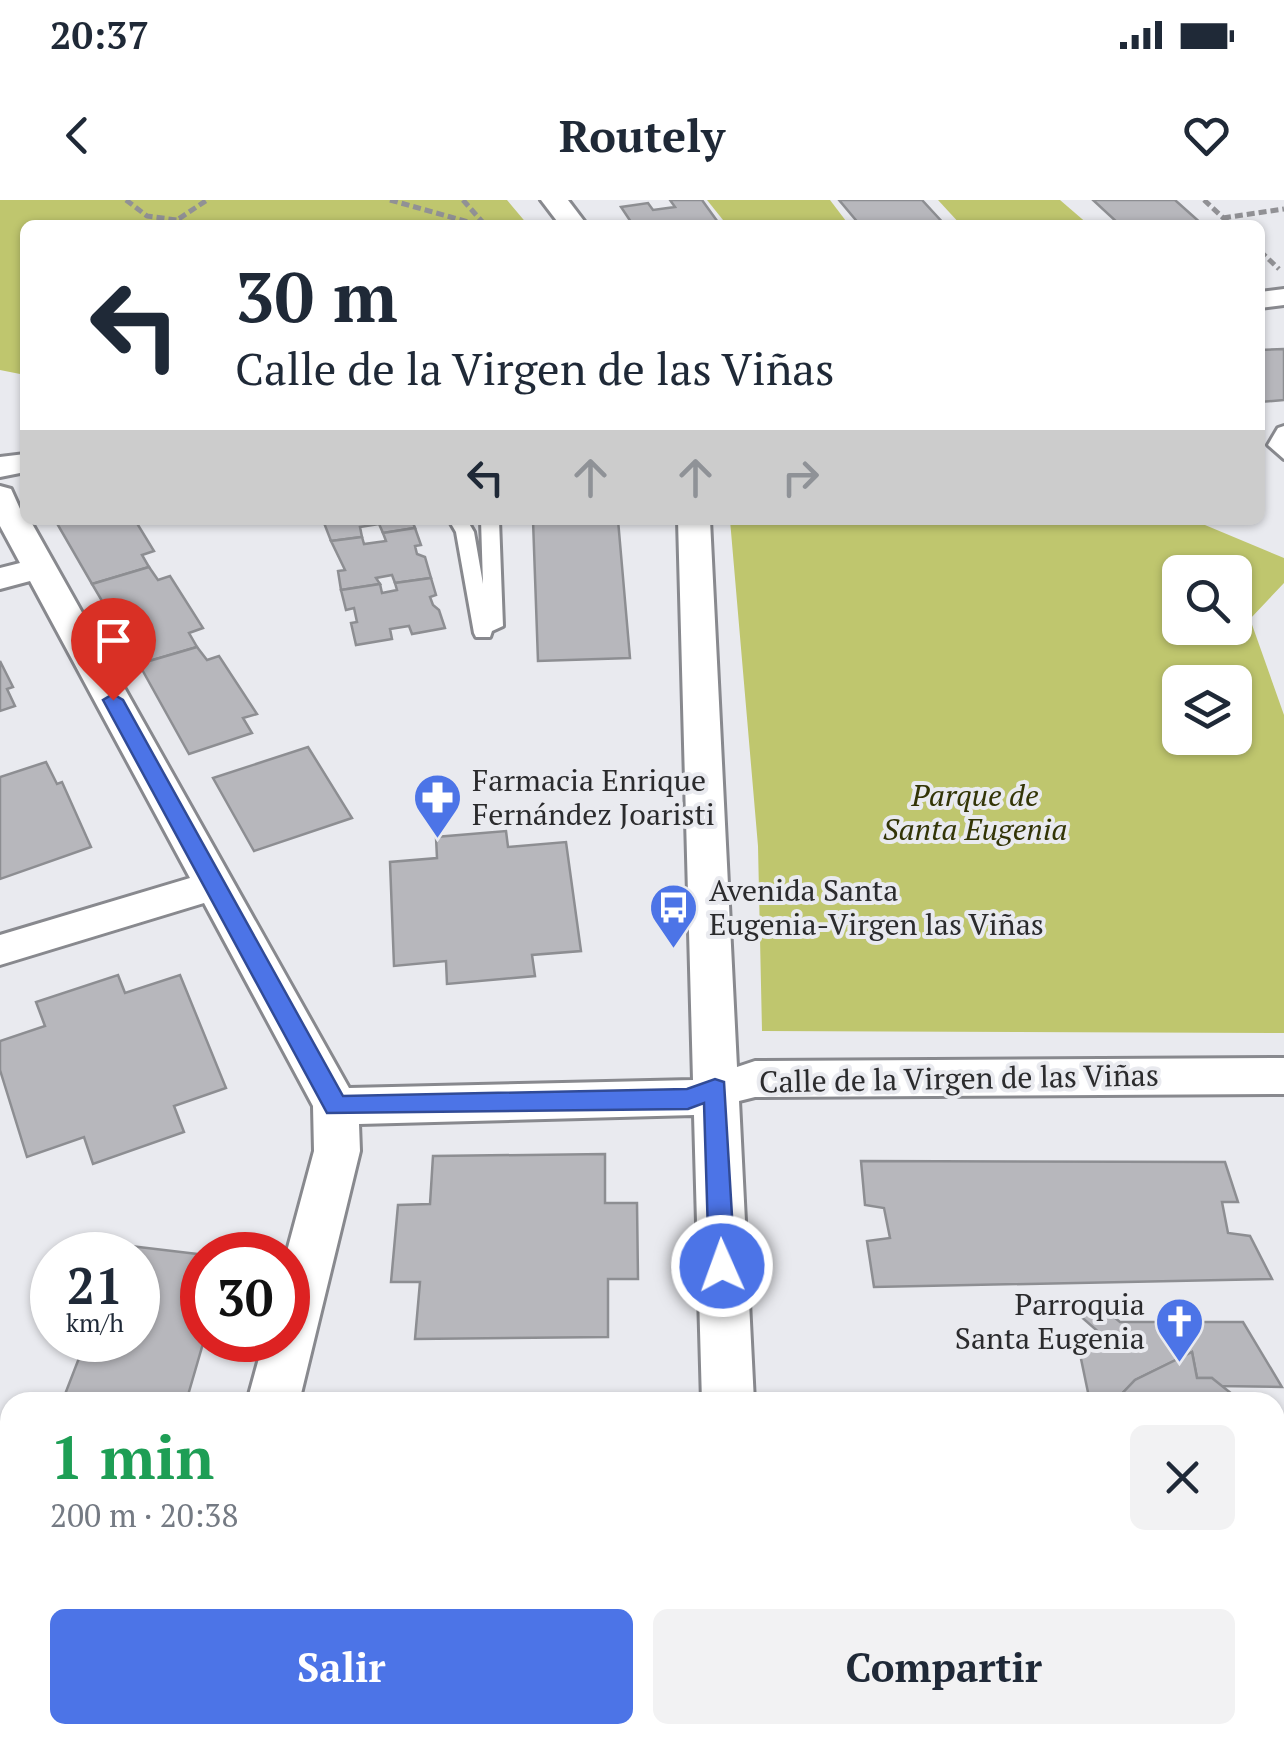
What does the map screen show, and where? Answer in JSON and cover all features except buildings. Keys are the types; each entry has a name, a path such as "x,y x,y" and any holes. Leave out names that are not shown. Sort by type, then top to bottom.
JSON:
{"street":[{"path":"554,200 570,220"},
{"path":"0,496 20,573 215,885 336,1106 337,1151 276,1392"},
{"path":"694,525 728,1392"},
{"path":"0,950 215,885"},
{"name":"Calle de la Virgen de las Viñas","path":"336,1106 688,1099 755,1079 1284,1076"}],"lane":[{"path":"1284,431 1276,444 1284,454"},
{"path":"461,525 488,634 490,525"}],"path":[{"path":"126,200 147,216 177,220 206,200"},
{"path":"390,200 464,220"},
{"path":"463,200 478,220"},
{"path":"1204,200 1226,220"},
{"path":"1223,218 1284,209"},
{"path":"1265,256 1284,273"}],"green space":[{"path":"0,200 507,200 524,220 20,220 20,374 0,370"},
{"path":"707,200 830,200 845,220 723,220"},
{"path":"938,200 1060,200 1083,220 956,220"},
{"name":"Parque de Santa Eugenia","path":"730,525 1205,525 1284,558 1284,583 1252,617 1252,555 1162,555 1162,645 1252,645 1252,625 1284,715 1284,1033 762,1031 758,846"}],"place":[{"name":"Farmacia Enrique Fernández Joaristi","path":"437,840"},
{"name":"Avenida Santa Eugenia-Virgen las Viñas","path":"674,950"},
{"name":"Parroquia Santa Eugenia","path":"1180,1364"}],"route":[{"path":"113,700 336,1106 688,1099 715,1089 722,1266"}]}
